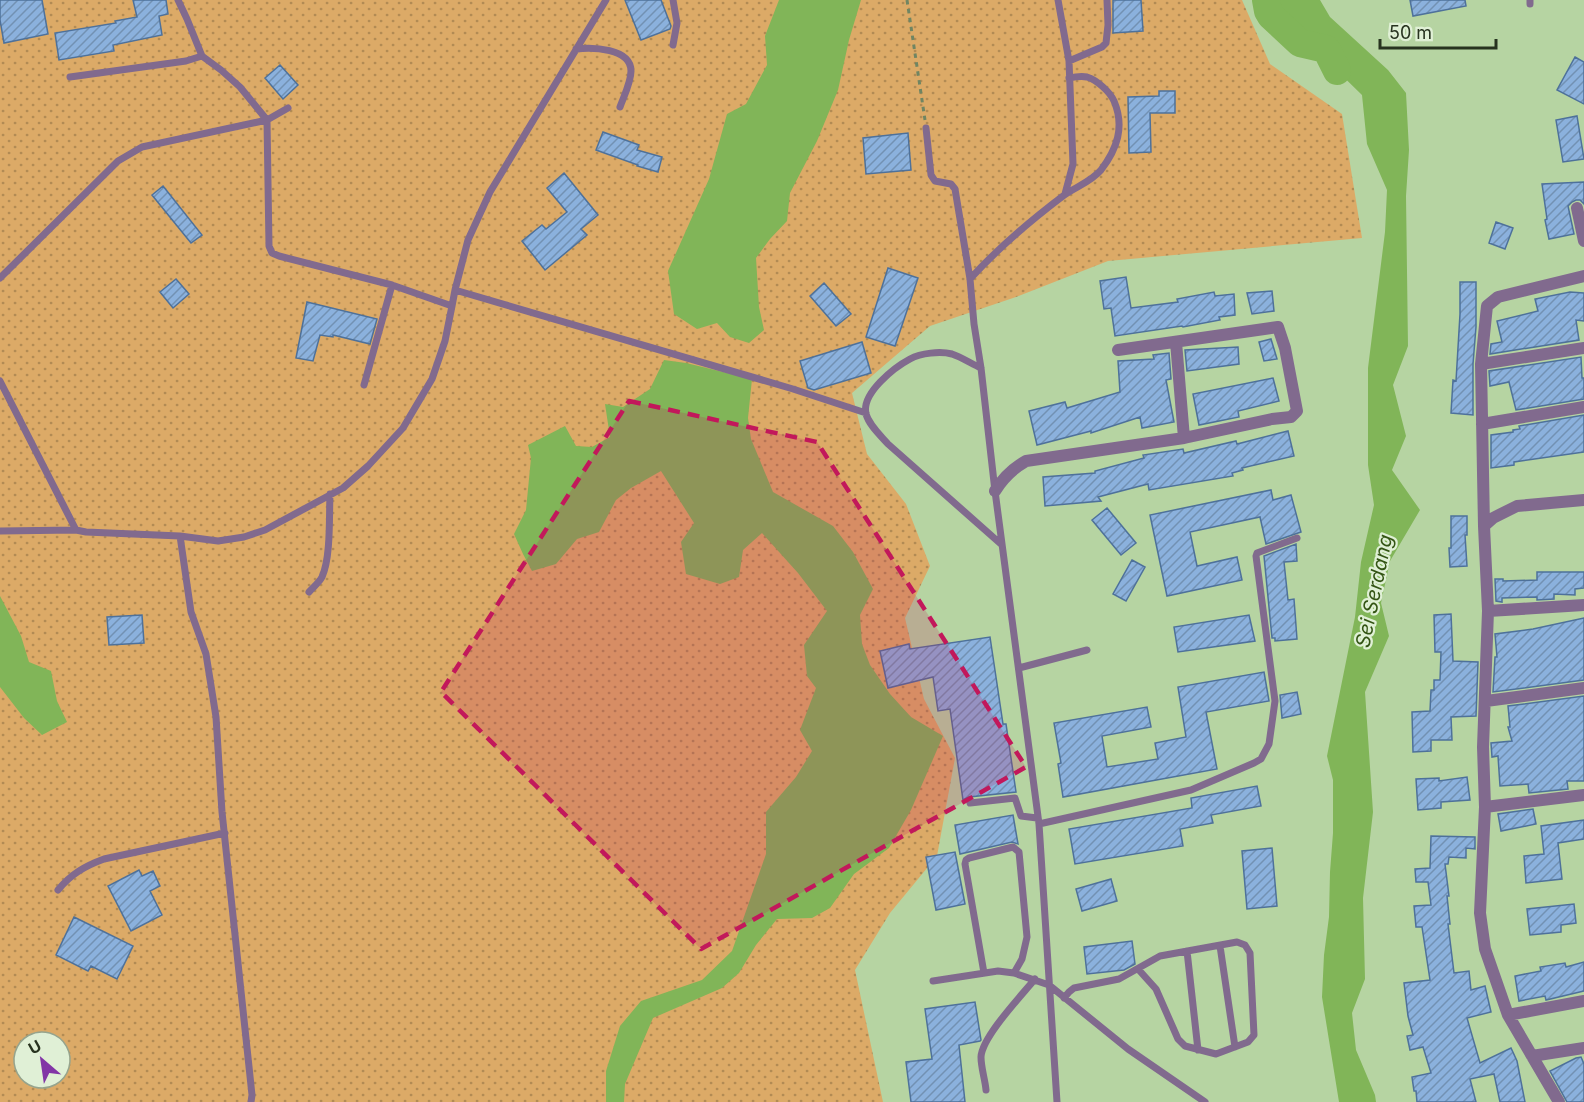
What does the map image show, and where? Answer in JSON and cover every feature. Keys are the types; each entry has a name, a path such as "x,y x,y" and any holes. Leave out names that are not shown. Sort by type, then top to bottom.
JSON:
{"street":[{"path":"1577,208 1584,241"},
{"path":"1559,1102 1508,1015 1485,949 1479,913 1485,807 1484,747 1488,611 1481,364 1487,306 1490,302 1498,297 1584,276"},
{"path":"995,491 1011,471 1026,461 1184,438 1291,417 1297,411 1285,348 1278,327 1118,350"},
{"path":"1176,342 1184,438"},
{"path":"1481,364 1584,348"},
{"path":"1482,424 1584,407"},
{"path":"1484,526 1493,518 1517,506 1584,500"},
{"path":"1488,611 1584,605"},
{"path":"1486,700 1584,688"},
{"path":"1485,807 1584,795"},
{"path":"1508,1015 1584,1001"},
{"path":"1532,1056 1584,1048"}],"lane":[{"path":"178,0 202,56 240,87 267,120 269,246 272,253 392,285 452,306"},
{"path":"0,531 76,530 218,540 244,537 265,530 342,488 368,466 403,428 432,379 445,341 468,240 484,202 606,0"},
{"path":"673,0 677,23 673,45"},
{"path":"1058,0 1069,60 1073,164 1065,194"},
{"path":"1069,60 1102,47 1106,43 1107,0"},
{"path":"576,49 600,48 629,60 632,67 631,75 620,107"},
{"path":"70,78 186,61 202,56"},
{"path":"970,279 991,255 1065,194 1084,184 1100,171 1116,146 1119,129 1113,98 1102,86 1088,77 1069,78"},
{"path":"0,278 118,160 133,151 159,143 267,120 288,108"},
{"path":"926,128 931,175 935,181 951,184 955,189 970,279 1038,821 1057,1102"},
{"path":"364,385 392,285"},
{"path":"455,290 793,389 866,413"},
{"path":"981,369 951,354 930,354 912,358 889,373 874,388 866,413 876,431 888,444 1002,545"},
{"path":"0,381 76,530"},
{"path":"309,592 321,577 325,565 330,494"},
{"path":"180,536 191,612 206,654 214,708 251,1102"},
{"path":"970,803 1016,798 1021,816 1038,821 1191,790 1261,759 1269,744 1275,701 1256,556 1257,553 1298,538"},
{"path":"1019,668 1087,650"},
{"path":"58,890 75,873 104,859 225,833"},
{"path":"984,973 965,864 969,858 1013,848 1019,852 1027,937 1022,958 1014,973"},
{"path":"1064,998 1074,988 1119,979 1160,956 1237,942 1245,945 1250,953 1254,1035 1248,1042 1216,1054 1185,1046 1178,1039 1156,989 1138,969"},
{"path":"1220,946 1235,1047"},
{"path":"1187,951 1198,1050"},
{"path":"933,981 998,971 1014,973 1049,985 1128,1049 1205,1102"},
{"path":"986,1090 981,1055 985,1044 1003,1017 1035,979"}],"path":[{"path":"906,0 926,128"}],"highlighted area":[{"path":"629,401 817,442 1026,767 701,949 441,692"}],"shaded area":[{"path":"0,0 1242,0 1270,64 1342,114 1362,238 1108,261 1016,297 930,326 852,393 867,454 906,504 930,566 905,618 924,699 955,758 937,856 890,913 855,970 883,1102 0,1102"}],"water":[{"path":"779,0 861,0 838,90 817,141 790,193 787,221 756,258 759,307 764,330 749,343 730,337 717,323 697,329 674,314 668,271 709,179 727,114 746,104 767,65 765,36"},
{"path":"1266,0 1320,0 1330,17 1388,70 1406,93 1409,150 1406,196 1408,346 1393,385 1406,436 1392,470 1420,510 1390,561 1381,603 1389,636 1365,692 1373,812 1363,898 1365,979 1352,1013 1356,1050 1376,1102 1339,1102 1322,997 1333,833 1333,780 1327,756 1355,617 1361,562 1374,505 1368,465 1368,368 1385,232 1387,190 1367,144 1362,95"},
{"path":"664,360 752,379 748,418 751,439 773,492 833,526 853,552 873,589 860,615 862,644 870,665 890,694 911,717 943,736 911,810 889,848 854,874 830,908 812,918 777,919 756,945 739,973 722,988 653,1018 625,1084 624,1102 606,1102 606,1071 620,1026 641,1001 702,980 732,951 766,854 766,812 796,777 812,751 800,730 816,688 807,676 804,645 827,611 798,573 762,533 743,550 739,577 720,584 686,574 681,542 694,523 661,471 631,488 616,500 599,532 577,539 556,564 532,571 514,534 526,510 531,458 528,445 565,426 576,446 592,447 610,437 605,404 623,407 650,389"},
{"path":"0,596 21,636 29,662 51,671 57,701 67,722 42,735 24,718 0,687"}],"building":[{"path":"0,0 42,0 48,34 4,43 0,20"},
{"path":"133,0 166,0 168,14 159,16 162,35 113,45 114,51 59,60 55,33 116,23 115,21 137,17"},
{"path":"625,0 661,0 671,26 670,29 641,40"},
{"path":"1113,0 1141,0 1143,31 1113,33"},
{"path":"1410,0 1465,0 1466,6 1413,16"},
{"path":"1575,57 1584,62 1584,104 1557,90"},
{"path":"280,65 298,85 283,99 265,78"},
{"path":"1159,91 1175,91 1175,113 1150,113 1151,152 1129,153 1128,97 1159,96"},
{"path":"1577,116 1584,159 1563,162 1556,120"},
{"path":"603,132 639,145 637,150 662,157 658,172 596,150"},
{"path":"908,133 911,170 866,174 863,138"},
{"path":"564,173 598,215 581,229 587,235 545,270 522,241 542,225 546,229 567,212 547,188"},
{"path":"1584,182 1584,204 1576,200 1568,206 1574,234 1549,239 1542,184"},
{"path":"163,186 202,235 191,243 152,195"},
{"path":"1496,222 1513,228 1505,249 1489,243"},
{"path":"888,268 918,278 895,346 866,337"},
{"path":"1126,277 1131,308 1178,302 1177,299 1214,292 1215,296 1234,294 1235,315 1183,327 1115,336 1111,308 1104,309 1100,281"},
{"path":"176,279 189,294 173,308 160,292"},
{"path":"1460,282 1476,282 1473,415 1451,413 1453,380 1456,381"},
{"path":"824,283 851,314 836,326 810,296"},
{"path":"1272,291 1274,311 1252,314 1247,293"},
{"path":"1570,292 1584,293 1584,321 1576,320 1579,340 1490,354 1491,344 1502,342 1497,321 1538,311 1535,299"},
{"path":"307,302 377,319 370,344 333,335 333,337 320,335 313,361 296,358"},
{"path":"1271,339 1277,359 1264,361 1259,342"},
{"path":"862,342 871,373 814,390 808,388 800,361"},
{"path":"1238,347 1239,364 1187,371 1185,350"},
{"path":"1169,353 1171,379 1166,380 1174,422 1142,428 1140,417 1091,433 1091,431 1037,445 1029,411 1065,402 1067,408 1120,392 1118,361 1154,359 1153,355"},
{"path":"1581,357 1584,399 1516,410 1509,382 1490,386 1489,371"},
{"path":"1273,378 1279,401 1238,411 1239,417 1199,425 1193,394"},
{"path":"1584,415 1584,452 1514,462 1514,465 1491,468 1491,435 1513,432 1513,430 1520,429 1519,426"},
{"path":"1288,431 1294,456 1242,468 1243,470 1232,473 1233,476 1149,490 1148,484 1098,497 1101,501 1045,506 1043,477 1095,473 1095,471 1144,458 1143,455 1183,449 1184,453 1236,441 1237,444"},
{"path":"1271,490 1273,500 1291,495 1301,532 1266,544 1260,517 1190,532 1197,566 1237,557 1242,580 1167,596 1150,515"},
{"path":"1107,508 1136,543 1121,555 1092,520"},
{"path":"1451,516 1467,516 1467,535 1465,535 1467,566 1450,567"},
{"path":"1296,544 1297,561 1284,562 1288,600 1294,599 1297,639 1275,641 1275,638 1272,638 1264,556"},
{"path":"1132,560 1145,567 1126,601 1113,594"},
{"path":"1537,572 1584,572 1584,588 1575,589 1575,595 1554,594 1554,599 1502,598 1502,602 1496,601 1495,579 1503,579 1503,581 1537,580"},
{"path":"1451,614 1453,661 1478,662 1476,716 1451,717 1452,740 1431,740 1431,751 1413,752 1412,712 1430,711 1434,680 1440,680 1441,652 1435,652 1434,615"},
{"path":"142,615 144,643 109,645 107,617"},
{"path":"1249,615 1255,641 1178,652 1174,627"},
{"path":"1584,618 1584,680 1493,692 1495,657 1497,657 1495,634 1533,629"},
{"path":"990,637 1016,792 969,797 963,800 950,709 938,711 933,677 888,688 880,651 909,644 910,649"},
{"path":"1264,672 1269,701 1206,712 1217,769 1063,797 1058,764 1061,763 1054,723 1147,707 1151,727 1102,736 1107,767 1158,759 1155,743 1186,737 1178,687"},
{"path":"1297,692 1301,714 1282,718 1280,695"},
{"path":"1584,696 1584,781 1567,781 1568,789 1529,793 1528,784 1500,786 1498,756 1492,757 1491,743 1512,741 1508,727 1510,727 1508,706"},
{"path":"1467,777 1470,800 1441,802 1441,808 1418,810 1416,779 1439,778 1439,781"},
{"path":"1257,786 1261,806 1211,815 1213,823 1180,829 1183,846 1075,864 1069,829 1192,808 1191,798"},
{"path":"1533,809 1536,824 1501,831 1498,814"},
{"path":"1013,815 1018,844 1012,842 960,854 955,825"},
{"path":"1584,820 1584,839 1558,843 1562,879 1526,883 1524,856 1544,854 1541,826"},
{"path":"1431,836 1475,837 1475,849 1466,848 1466,858 1449,857 1448,864 1445,864 1449,896 1447,896 1450,924 1448,924 1454,973 1469,971 1471,990 1485,986 1491,1012 1467,1018 1480,1063 1511,1048 1517,1061 1525,1102 1500,1102 1494,1074 1470,1079 1476,1102 1417,1102 1412,1077 1431,1073 1423,1047 1410,1050 1407,1036 1413,1035 1404,983 1430,980 1422,927 1416,927 1414,906 1431,905 1428,882 1416,882 1415,869 1430,868"},
{"path":"1272,848 1277,906 1247,909 1242,851"},
{"path":"955,852 965,904 936,910 926,857"},
{"path":"139,870 142,876 153,871 160,886 150,891 162,915 131,931 108,886"},
{"path":"1111,879 1117,901 1082,911 1076,889"},
{"path":"1574,904 1576,923 1561,925 1561,932 1530,935 1527,909"},
{"path":"74,917 133,946 117,979 91,966 88,971 56,955"},
{"path":"1132,941 1135,964 1124,970 1087,974 1084,947"},
{"path":"1584,962 1584,991 1546,1000 1545,996 1519,1001 1515,976 1541,971 1540,967 1565,963 1566,967"},
{"path":"975,1002 981,1040 959,1045 965,1102 911,1102 906,1062 932,1059 925,1009"},
{"path":"1581,1057 1584,1064 1584,1102 1567,1102 1550,1071"}],"waterway":[{"name":"Sei Serdang","path":"1266,0 1271,16 1300,43 1326,49 1337,71"}]}
